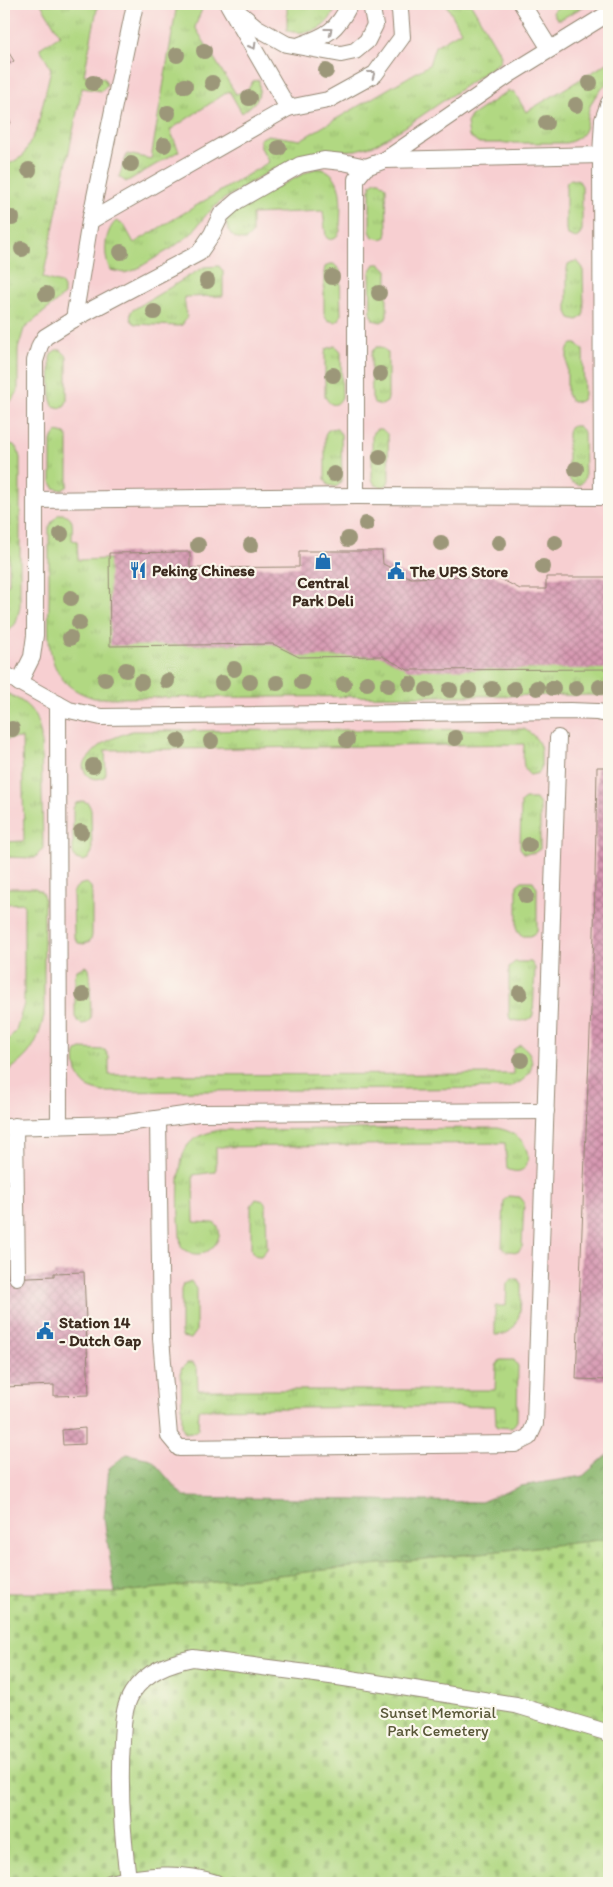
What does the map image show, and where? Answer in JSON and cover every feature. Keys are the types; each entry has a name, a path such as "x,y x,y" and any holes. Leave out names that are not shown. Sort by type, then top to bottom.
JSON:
{"lane":[{"path":"74,319 90,221 135,4"},
{"path":"229,4 288,108"},
{"path":"229,4 256,27 286,44 341,54 355,51 367,42 375,24 371,4"},
{"path":"298,46 320,38 340,23 350,4"},
{"path":"90,221 288,108 328,100 375,74 402,37 400,10 396,4"},
{"path":"522,4 550,49"},
{"path":"356,496 356,179 366,167 385,160 503,79 609,13"},
{"path":"36,500 356,496 602,497 601,155 603,120 609,103"},
{"path":"385,160 601,155"},
{"path":"19,683 32,657 35,635 35,361 40,345 45,337 74,319 199,253 212,234 221,215 237,201 300,166 324,160 366,167"},
{"path":"4,674 69,710 101,717 570,712 609,714"},
{"path":"58,704 60,1125"},
{"path":"158,1119 161,1338 169,1436 179,1448 515,1444 528,1437 535,1424 558,738"},
{"path":"18,1277 10,1127 120,1124 198,1114 546,1110"},
{"path":"128,1879 123,1840 120,1774 124,1708 133,1691 150,1674 170,1663 194,1658 338,1677 516,1706 609,1733"},
{"path":"110,1883 168,1874 216,1883"}],"shaded area":[{"path":"4,4 609,4 609,1539 115,1593 4,1593"}],"green space":[{"path":"41,4 98,4 84,75 104,78 107,85 101,91 82,88 43,278 61,283 64,288 64,295 24,329 18,349 18,391 10,402 4,402 4,385 7,385 4,167 23,156 37,129 51,69 40,48 60,35"},
{"path":"177,4 204,4 195,27 236,94 247,91 253,81 259,80 258,96 254,103 242,113 229,91 170,130 179,151 126,182 119,177 127,154 151,159"},
{"path":"287,4 338,4 334,13 318,29 296,32 287,31"},
{"path":"446,4 471,4 501,55 500,62 405,127 374,145 356,150 303,157 273,169 221,201 206,215 191,234 172,248 135,270 124,273 110,270 106,258 106,244 109,231 116,221 124,225 134,243 269,162 260,146 260,139 268,135 300,140 429,65 435,46 461,31"},
{"path":"563,4 588,4 561,19 557,19 553,13 554,10"},
{"path":"609,62 608,81 593,100 584,131 575,140 566,143 479,143 469,136 467,123 471,116 508,91 515,93 526,112"},
{"path":"319,168 328,171 334,177 340,193 340,231 334,238 328,239 326,237 323,211 252,214 252,234 246,240 237,239 231,234 227,227 226,218 237,207 311,170"},
{"path":"571,179 579,181 582,186 582,230 576,238 568,235 566,230 566,187 567,182"},
{"path":"375,181 380,181 386,187 387,232 386,237 381,239 373,237 370,231 370,189 371,184"},
{"path":"577,261 583,268 584,313 577,320 570,318 567,312 567,269 568,264"},
{"path":"329,264 334,264 340,270 341,315 339,320 335,322 327,320 324,314 324,272 325,267"},
{"path":"375,264 381,264 387,270 387,315 386,319 381,322 373,320 371,314 370,272"},
{"path":"219,266 223,271 223,296 184,297 187,318 182,325 136,324 132,320 131,311 204,267"},
{"path":"572,344 577,344 583,350 584,395 582,400 578,402 570,400 567,394 567,352"},
{"path":"335,346 341,353 342,397 338,403 331,404 325,396 325,354 326,349"},
{"path":"377,347 382,347 388,353 388,398 387,402 382,405 374,403 372,397 371,355"},
{"path":"56,350 61,350 67,356 67,401 61,408 53,406 51,400 50,357"},
{"path":"573,426 578,426 584,432 585,477 579,485 571,482 568,476 568,434 569,429"},
{"path":"336,428 341,434 342,479 336,487 328,485 325,479 325,436 327,431"},
{"path":"377,429 382,429 388,435 389,480 387,485 382,487 375,485 372,479 372,437 373,432"},
{"path":"57,432 65,434 68,438 68,483 67,487 62,490 54,488 51,482 51,440"},
{"path":"4,445 14,445 18,450 20,458 20,607 16,623 4,637 4,585 9,584 9,471 4,470"},
{"path":"59,514 64,514 71,518 72,540 77,541 78,560 109,559 253,586 609,599 609,695 94,698 79,692 66,683 55,665 50,646 48,625 49,528"},
{"path":"4,692 30,708 41,736 43,848 35,858 4,857 4,842 24,841 22,738 4,739"},
{"path":"524,729 535,737 539,744 541,769 539,773 530,775 525,769 523,761 524,744 105,750 106,773 104,777 96,779 87,775 83,765 104,743 132,731"},
{"path":"525,799 536,799 540,805 540,849 534,853 524,853 520,848 521,802"},
{"path":"83,801 88,803 91,809 92,852 88,859 83,861 76,859 73,853 73,808 76,803"},
{"path":"522,881 533,881 537,888 537,931 531,936 521,936 517,931 517,885"},
{"path":"87,883 91,887 92,893 92,936 90,941 84,944 78,943 74,936 73,893 78,886"},
{"path":"4,888 35,888 41,891 44,897 44,1016 31,1050 20,1062 4,1074 4,1046 16,1030 24,1004 24,903 4,904"},
{"path":"515,962 531,962 535,968 533,1016 523,1021 510,1019 509,1015 509,967"},
{"path":"85,966 89,969 90,975 91,1018 87,1023 82,1024 75,1017 75,975 77,970"},
{"path":"520,1045 530,1055 532,1060 531,1069 523,1080 508,1088 103,1092 90,1088 82,1082 77,1072 75,1061 77,1051 81,1049 105,1050 109,1057 109,1075 513,1074 513,1050"},
{"path":"497,1128 506,1130 519,1138 523,1143 528,1156 525,1167 521,1170 507,1169 505,1143 216,1147 216,1169 214,1172 193,1175 194,1222 214,1223 218,1228 219,1234 217,1241 206,1252 198,1254 190,1253 181,1247 178,1194 181,1165 188,1145 202,1135 219,1130"},
{"path":"508,1196 520,1197 524,1202 522,1247 518,1252 507,1251 502,1248 504,1201"},
{"path":"256,1199 264,1201 266,1206 267,1249 261,1256 254,1255 251,1249 251,1206"},
{"path":"512,1279 518,1279 521,1284 521,1301 516,1325 504,1334 495,1335 495,1306 506,1306 507,1283"},
{"path":"191,1281 196,1289 196,1332 191,1339 182,1337 181,1332 181,1289 183,1284"},
{"path":"500,1360 514,1360 518,1366 517,1421 512,1428 497,1427 495,1406 199,1409 198,1429 194,1432 185,1433 182,1427 181,1369 187,1363 193,1363 197,1368 198,1390 495,1390 496,1366"},
{"path":"609,1453 609,1539 115,1593 104,1518 109,1468 127,1454 151,1459 184,1497 481,1502 521,1486 583,1476"},
{"name":"Sunset Memorial Park Cemetery","path":"609,1539 609,1883 4,1883 4,1593 115,1593"}],"building":[{"path":"4,45 14,61 4,67"},
{"path":"4,110 11,123 4,127"},
{"path":"299,551 382,551 383,564 411,578 493,575 520,589 546,589 546,577 609,577 609,669 408,670 382,656 299,657 273,644 110,646 109,553 190,552 190,568 299,567"},
{"path":"597,767 609,767 609,1380 576,1379 594,934"},
{"name":"Station 14 - Dutch Gap","path":"84,1272 89,1395 54,1396 54,1385 4,1387 4,1278 54,1276 54,1273"},
{"path":"85,1428 85,1444 63,1445 62,1430"}],"place":[{"name":"Central Park Deli","path":"323,561"},
{"name":"Peking Chinese","path":"138,570"},
{"name":"The UPS Store","path":"396,571"},
{"name":"Station 14 - Dutch Gap","path":"45,1331"}]}
